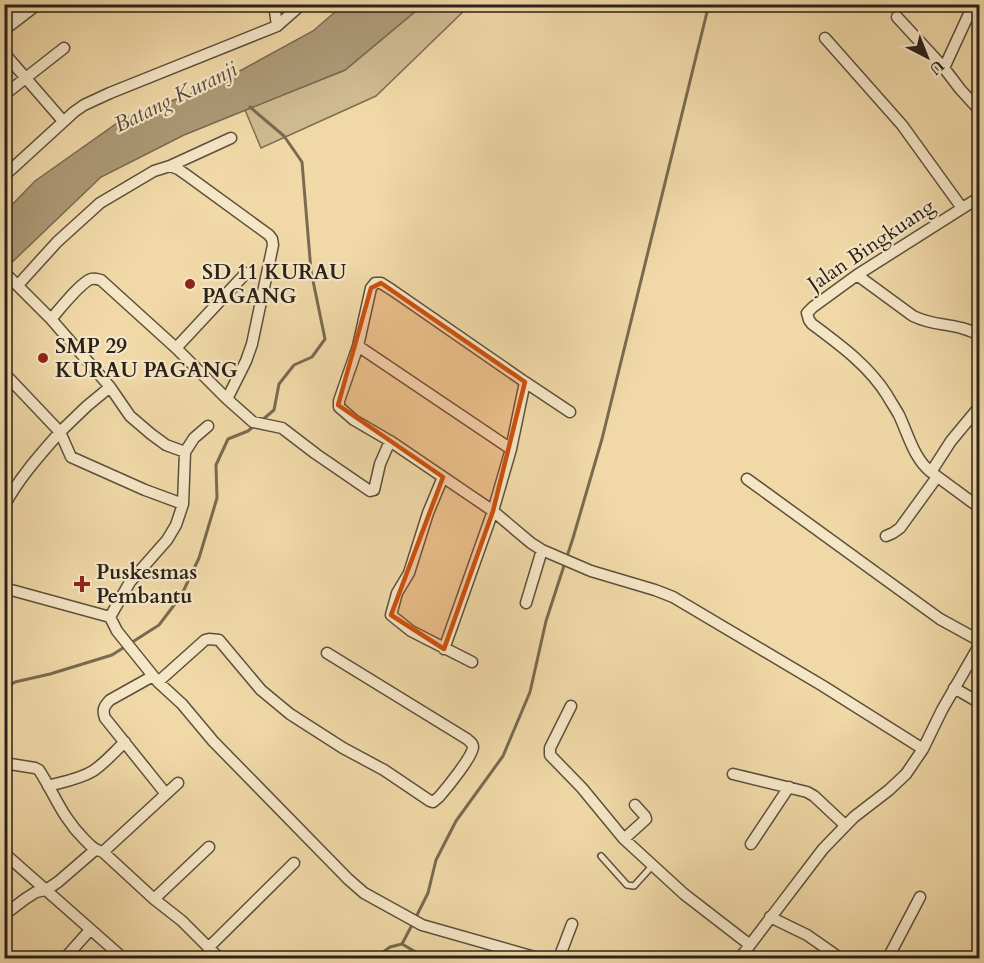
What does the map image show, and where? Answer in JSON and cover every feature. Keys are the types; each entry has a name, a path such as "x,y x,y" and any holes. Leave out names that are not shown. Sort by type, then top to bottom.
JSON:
{"street":[{"path":"272,4 277,26"},
{"path":"4,176 63,121 84,105 277,26 302,4"},
{"path":"4,13 38,6"},
{"path":"4,30 38,6"},
{"path":"944,68 968,16"},
{"path":"897,17 980,111"},
{"path":"825,38 902,125 962,208"},
{"path":"4,95 64,48"},
{"path":"4,53 63,121"},
{"path":"185,452 166,445 130,416 110,387 51,319 12,279 100,203 154,171 231,138"},
{"path":"170,166 188,176 272,239 273,245 252,344 227,399"},
{"name":"Jalan Bingkuang","path":"934,475 919,460 898,414 875,378 853,356 812,324 807,313 857,274 980,196"},
{"path":"176,348 246,273"},
{"path":"857,274 923,321 963,328 980,335"},
{"path":"51,319 83,284 97,279 176,348 253,422 282,428 371,491 374,490 380,464 390,441"},
{"path":"570,412 392,290 378,282 371,288 358,346 339,400 339,407 354,420 390,441 493,511 531,543 546,552 591,571 674,597 823,686 922,749"},
{"path":"358,346 511,449"},
{"path":"4,373 60,432 71,457 183,504"},
{"path":"444,649 493,511 511,449 525,382"},
{"path":"4,506 26,471 60,432 110,387"},
{"path":"886,536 900,528 934,475 951,441 980,406"},
{"path":"110,617 130,582 176,525 183,504 185,452 194,438 208,426"},
{"path":"934,475 980,508"},
{"path":"443,477 428,513 409,573 397,594 390,615 411,631 472,662"},
{"path":"740,958 823,849 845,825 899,782 910,769 980,643 922,606 747,479"},
{"path":"526,603 546,552"},
{"path":"4,588 110,617 117,631 155,679 182,704 213,741 364,893 422,925 538,958"},
{"path":"166,794 105,718 103,711 105,706 115,698 155,679 209,639 219,640 261,690 290,714 430,801 439,797 468,758 472,743 327,653"},
{"path":"954,688 980,703"},
{"path":"571,706 549,748 549,753 582,788 624,839 684,894 750,945"},
{"path":"48,786 80,777 92,771 107,760 124,742"},
{"path":"4,763 38,769 64,817 74,830 182,921 219,958"},
{"path":"734,774 807,792 845,825"},
{"path":"4,915 25,898 46,890 58,882 99,851 178,783"},
{"path":"751,844 789,787"},
{"path":"624,839 646,819 635,804"},
{"path":"154,899 208,847"},
{"path":"4,854 123,958"},
{"path":"208,948 294,863"},
{"path":"888,958 920,897"},
{"path":"770,917 807,935 840,958"},
{"path":"559,958 572,924"},
{"path":"65,958 90,930"}],"lane":[{"path":"601,856 627,885 631,886 634,886 653,865"}],"highlighted area":[{"path":"381,283 525,382 493,511 444,649 391,615 443,477 338,405 371,288"}],"shaded area":[{"path":"343,5 423,5 345,70 184,135 101,177 5,269 5,212 35,181 123,119 214,85 313,31"},
{"path":"423,5 470,5 376,96 261,148 245,110 345,70"}],"waterway":[{"path":"416,917 428,893 436,860 456,821 503,756 530,692 546,621 602,439 709,4"},
{"path":"250,107 284,136 302,162 311,271 325,339 312,357 294,365 279,384 274,410 261,421"},
{"path":"4,689 15,682 112,655 159,625 181,596 199,558 217,498 216,465 228,439 248,431 255,425"},
{"path":"375,958 390,947 402,944 413,923"},
{"path":"402,944 426,958"}],"place":[{"name":"SD 11 KURAU PAGANG","path":"190,284"},
{"name":"SMP 29 KURAU PAGANG","path":"43,358"},
{"name":"Puskesmas Pembantu","path":"82,584"}],"water label":[{"name":"Batang Kuranji","path":"175,96"}]}
